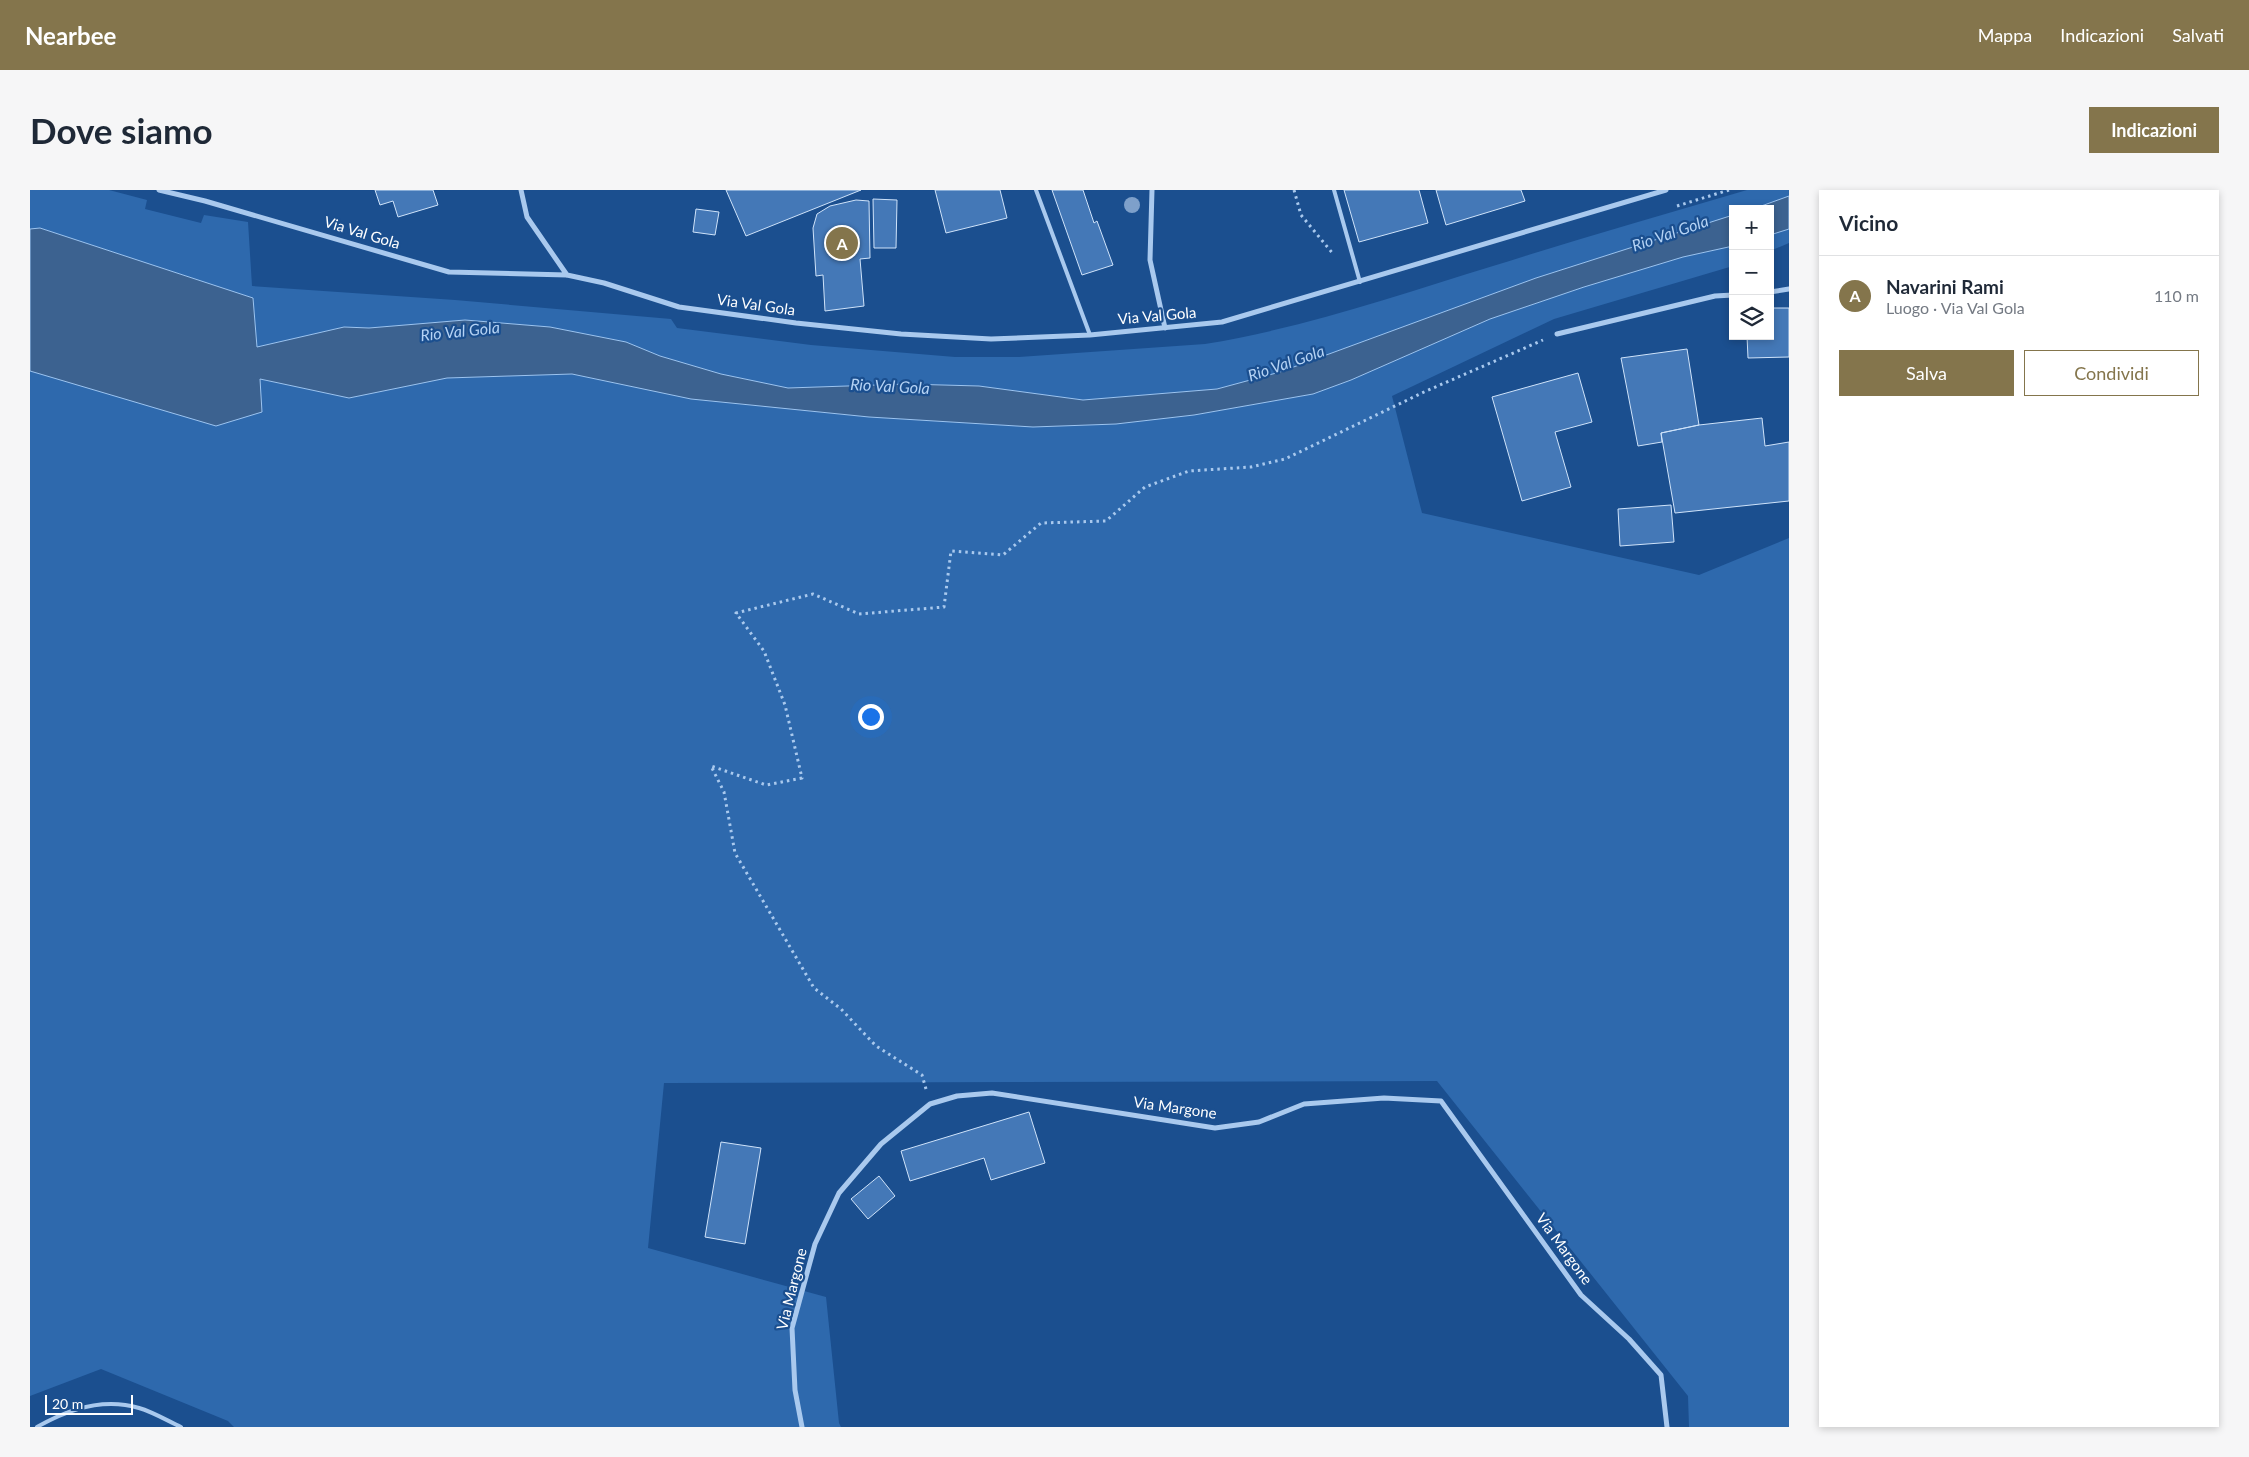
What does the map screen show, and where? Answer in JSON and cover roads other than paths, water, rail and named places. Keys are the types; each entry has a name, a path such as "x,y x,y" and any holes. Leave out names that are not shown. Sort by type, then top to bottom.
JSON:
{"street":[{"name":"Via Val Gola","path":"159,190 205,201 450,272 567,275 604,283 679,307 796,323 901,334 991,339 1090,335 1222,322 1360,283 1666,190"},
{"path":"521,190 527,217 567,275"},
{"path":"1152,190 1150,260 1165,328"},
{"path":"1774,291 1789,289"},
{"path":"1557,334 1715,296 1729,295"},
{"name":"Via Margone","path":"802,1427 795,1390 792,1328 815,1244 839,1193 881,1144 930,1104 957,1096 992,1093 1214,1128 1259,1122 1304,1104 1384,1098 1442,1101 1582,1295 1629,1339 1661,1375 1667,1427"}],"lane":[{"path":"1036,190 1090,335"},
{"path":"1334,190 1360,283"},
{"path":"37,1427 61,1413 99,1403 139,1408 181,1427"}],"water":[{"path":"1789,196 1789,229 1774,234 1774,205 1764,205"},
{"name":"Rio Val Gola","path":"1729,216 1729,247 1683,257 1584,287 1490,319 1351,380 1313,394 1194,415 1116,424 1033,427 869,417 691,399 572,374 447,378 349,398 260,379 262,412 216,426 30,371 30,229 40,228 253,298 257,347 344,327 369,328 465,320 550,327 626,342 660,356 721,374 788,388 906,384 979,386 1083,400 1217,389 1280,372 1536,278"}],"place":[{"name":"Navarini Rami","path":"842,243"}]}
